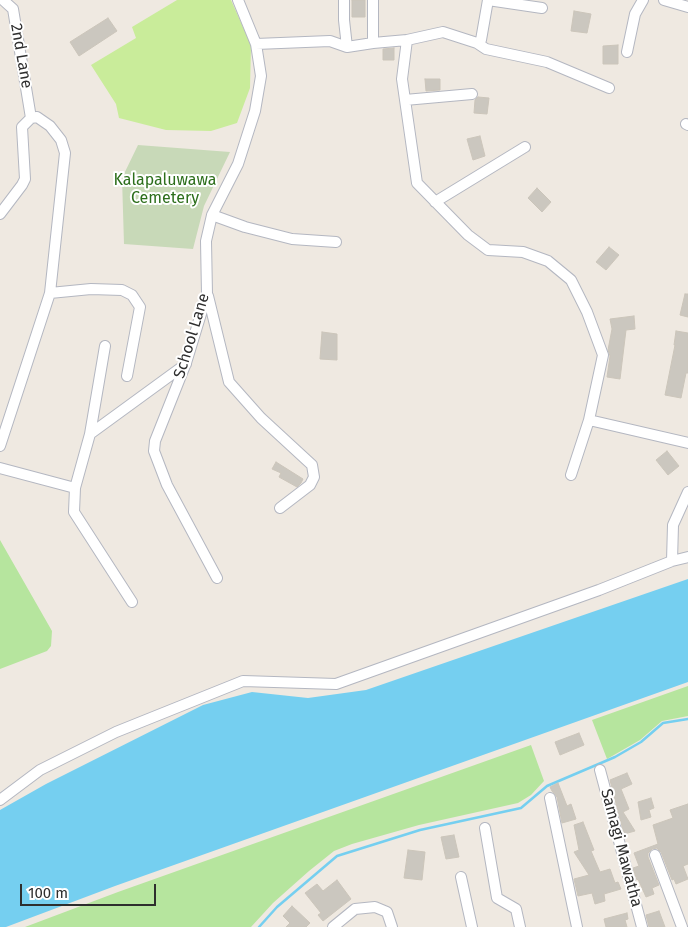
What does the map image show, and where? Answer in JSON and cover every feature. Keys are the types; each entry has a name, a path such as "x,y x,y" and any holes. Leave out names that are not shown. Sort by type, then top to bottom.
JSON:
{"street":[{"name":"2nd Lane","path":"3,0 13,9 31,118"},
{"name":"School Lane","path":"217,578 167,485 154,451 155,441 186,363 207,294 206,241 212,215 238,164 256,111 261,76 256,44 238,0"},
{"path":"344,0 347,47"},
{"path":"373,0 373,42"},
{"path":"477,42 481,40 488,0 542,8"},
{"path":"627,52 635,14 643,0"},
{"path":"664,0 688,7"},
{"path":"256,44 330,42 347,47 373,42 407,40 443,32 477,42 486,49 546,62 608,88"},
{"path":"407,40 402,79 417,183 468,235 488,250 523,252 548,261 571,280 587,312 603,355 589,420 571,475"},
{"path":"405,100 472,94"},
{"path":"0,214 25,179 22,127 31,118 37,117 50,126 61,140 65,153 50,293 0,446"},
{"path":"435,202 524,147"},
{"path":"212,215 245,227 292,239 336,242"},
{"path":"50,293 91,289 122,290 132,295 140,307 127,376"},
{"path":"207,294 229,382 261,418 312,466 314,477 310,485 280,508"},
{"path":"106,346 90,434 75,488 74,512 132,602"},
{"path":"90,434 186,363"},
{"path":"589,420 688,443"},
{"path":"0,468 75,488"},
{"path":"672,561 673,526 688,492"},
{"path":"0,800 40,770 116,732 243,681 336,684 599,590 672,561 688,557"},
{"name":"Samagi Mawatha","path":"600,770 642,927"},
{"path":"550,798 577,927"},
{"path":"485,828 497,898 516,909 520,927"},
{"path":"655,855 682,927"},
{"path":"461,877 472,927"},
{"path":"333,927 355,909 375,907 387,912 392,927"}],"green space":[{"path":"177,0 231,0 251,45 250,88 237,123 211,131 166,130 119,118 116,104 91,65 136,38 132,27"},
{"name":"Kalapaluwawa Cemetery","path":"138,145 230,152 204,206 193,249 124,244 122,178"},
{"path":"0,540 52,631 51,646 47,651 0,669"},
{"path":"688,686 688,716 662,721 640,740 607,759 592,720"},
{"path":"531,745 544,781 531,795 518,803 419,825 334,851 273,903 251,927 25,927 118,892"}],"water":[{"path":"688,579 688,682 115,886 6,927 0,927 0,810 46,784 203,705 252,692 308,698 366,690"}],"building":[{"path":"352,0 365,0 365,17 352,17"},
{"path":"574,11 591,14 587,33 571,31"},
{"path":"108,18 117,31 79,56 70,42"},
{"path":"618,45 618,64 603,64 603,46"},
{"path":"394,48 394,60 383,60 383,49"},
{"path":"425,79 440,79 440,90 426,91"},
{"path":"478,97 489,98 487,114 474,113 475,100"},
{"path":"480,136 485,156 473,160 467,139"},
{"path":"537,188 551,202 542,212 528,198"},
{"path":"609,247 619,255 606,270 596,262"},
{"path":"685,294 688,294 688,317 680,315"},
{"path":"634,316 635,329 626,330 620,379 607,377 610,356 608,350 612,329 610,319"},
{"path":"676,331 688,333 688,373 686,373 681,398 665,395"},
{"path":"322,332 337,334 337,360 320,359"},
{"path":"667,451 679,466 668,475 656,460"},
{"path":"276,462 303,479 297,487 279,477 281,473 272,469"},
{"path":"579,733 584,745 560,755 555,742"},
{"path":"627,773 632,784 621,789 629,809 623,812 635,831 624,834 610,780"},
{"path":"558,783 567,806 571,804 576,819 562,823 557,797 550,787"},
{"path":"651,798 654,808 649,810 651,817 641,820 638,802"},
{"path":"688,804 688,864 683,866 688,879 676,884 674,879 672,880 661,852 657,848 652,849 648,853 648,857 659,885 652,888 654,894 646,897 633,868 639,866 634,853 658,844 653,825 673,818 670,810"},
{"path":"583,822 594,850 591,851 600,872 610,869 615,883 618,882 621,889 604,894 605,901 595,904 592,893 578,896 574,879 589,875 574,852 579,850 574,825"},
{"path":"454,835 459,857 446,859 441,837"},
{"path":"408,850 425,852 422,880 404,878"},
{"path":"337,880 351,899 323,921 318,915 321,913 305,893 317,884 323,891"},
{"path":"292,906 310,923 306,927 286,927 290,923 283,916"},
{"path":"659,911 665,927 649,927 646,915"},
{"path":"627,913 628,919 625,920 627,927 606,927 604,919"}],"waterway":[{"path":"259,927 277,907 337,856 420,830 521,808 547,786 615,757 641,742 663,723 688,719"}]}
